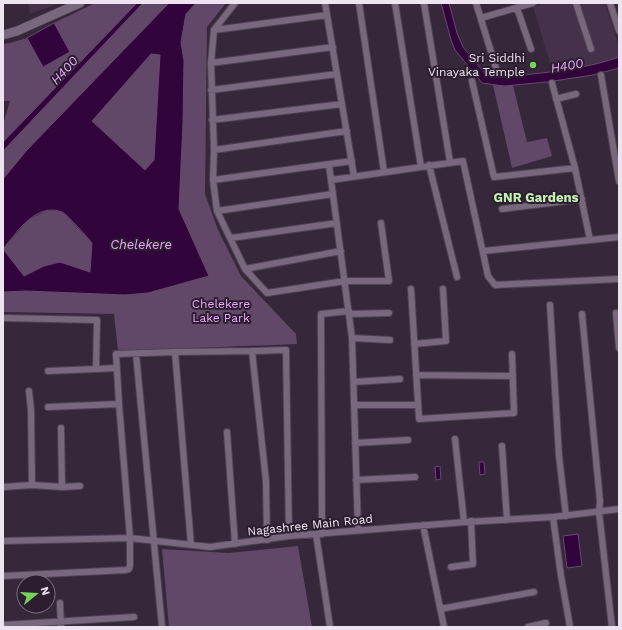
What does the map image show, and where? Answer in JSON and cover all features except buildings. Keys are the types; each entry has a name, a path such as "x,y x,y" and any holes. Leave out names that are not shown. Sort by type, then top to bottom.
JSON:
{"street":[{"path":"3,35 17,31 80,3"},
{"path":"235,3 214,30 210,63 214,150 213,180 217,210 245,269 267,293 345,282 389,281 381,223"},
{"path":"325,3 354,176"},
{"path":"359,3 384,172"},
{"path":"395,3 421,167"},
{"path":"424,3 450,162"},
{"path":"476,3 496,68"},
{"path":"481,18 533,3"},
{"path":"576,3 591,49"},
{"path":"610,3 619,31"},
{"path":"517,8 531,49"},
{"path":"214,30 327,16"},
{"path":"210,63 333,46"},
{"path":"211,90 337,74"},
{"path":"601,75 619,181"},
{"path":"472,81 494,177 575,168"},
{"path":"552,83 575,168 590,240"},
{"path":"556,99 576,94"},
{"path":"212,120 342,104"},
{"path":"214,150 347,131"},
{"path":"213,180 352,161"},
{"path":"331,180 463,161 488,276 495,285 619,279"},
{"path":"329,165 352,338 358,530"},
{"path":"429,166 456,277"},
{"path":"217,210 333,194"},
{"path":"502,209 582,199"},
{"path":"231,238 337,222"},
{"path":"483,251 619,237"},
{"path":"245,269 341,251"},
{"path":"414,344 446,341 443,288"},
{"path":"411,289 419,419 514,414 512,354"},
{"path":"550,305 559,456 566,516"},
{"path":"330,627 319,534 321,314 389,313"},
{"path":"616,313 619,348"},
{"path":"582,314 600,501 599,512 612,627"},
{"path":"3,318 97,320 96,369"},
{"path":"352,338 390,340"},
{"path":"3,576 129,569 130,538 116,354 286,350 289,536"},
{"path":"252,351 266,482 267,540"},
{"path":"175,352 191,545"},
{"path":"136,354 162,627"},
{"path":"48,371 116,368"},
{"path":"416,375 513,376"},
{"path":"354,382 400,379"},
{"path":"29,391 31,410 32,485"},
{"path":"48,406 119,404"},
{"path":"354,405 418,404"},
{"path":"61,428 62,487"},
{"path":"227,432 235,544"},
{"path":"355,443 408,440"},
{"path":"455,440 464,522"},
{"path":"502,446 507,520"},
{"path":"356,480 415,478"},
{"path":"3,487 32,485 62,487 80,486"},
{"name":"Nagashree Main Road","path":"3,541 130,538 210,547 289,536 471,521 553,518 619,509"},
{"path":"553,518 570,627"},
{"path":"451,567 473,564 471,521"},
{"path":"423,525 444,627"},
{"path":"440,609 534,592"},
{"path":"60,603 61,624"},
{"path":"3,625 61,624 134,617"},
{"path":"528,627 546,623"}],"shaded area":[{"path":"28,3 61,3 30,14"},
{"path":"544,3 605,3 619,47 619,57 597,64 553,72 533,7"}],"green space":[{"path":"95,3 137,3 3,142 3,124 10,101 3,101 3,44 27,38 43,67 70,52 54,23"},
{"path":"143,3 169,3 27,150 3,179 3,151"},
{"name":"Chelekere Lake Park","path":"196,3 226,3 207,27 205,194 218,230 241,276 296,334 297,344 118,351 114,314 3,312 3,292 26,291 125,295 148,293 209,276 179,209 184,61 181,42 186,14"},
{"path":"151,54 160,55 154,160 145,170 92,121"},
{"path":"493,85 513,85 527,142 547,138 552,156 512,168"},
{"path":"47,210 63,212 92,243 90,272 60,262 44,266 24,276 3,249 28,220"},
{"path":"298,546 312,627 169,627 162,549 229,553"}],"water":[{"path":"137,3 143,3 3,151 3,142"},
{"name":"Chelekere","path":"169,3 196,3 186,14 181,42 184,61 179,209 209,276 148,293 125,295 26,291 3,292 3,249 3,179 27,150","holes":["151,54 160,55 154,160 145,170 92,121","53,210 62,212 92,243 90,272 60,262 44,266 24,276 3,249 28,220 44,211"]},
{"path":"441,3 449,3 457,33 463,47 486,75 509,77 554,71 587,66 619,57 619,68 593,75 547,82 504,86 482,83 455,50"},
{"path":"54,23 70,52 43,67 27,38"},
{"path":"479,462 484,462 485,474 480,475"},
{"path":"440,466 441,479 436,480 435,467"},
{"path":"578,534 582,566 567,568 563,536"}],"place":[{"name":"Sri Siddhi Vinayaka Temple","path":"533,65"}],"district":[{"name":"GNR Gardens","path":"536,197"}],"water label":[{"name":"H400","path":"567,65"},
{"name":"H400","path":"64,70"}]}
